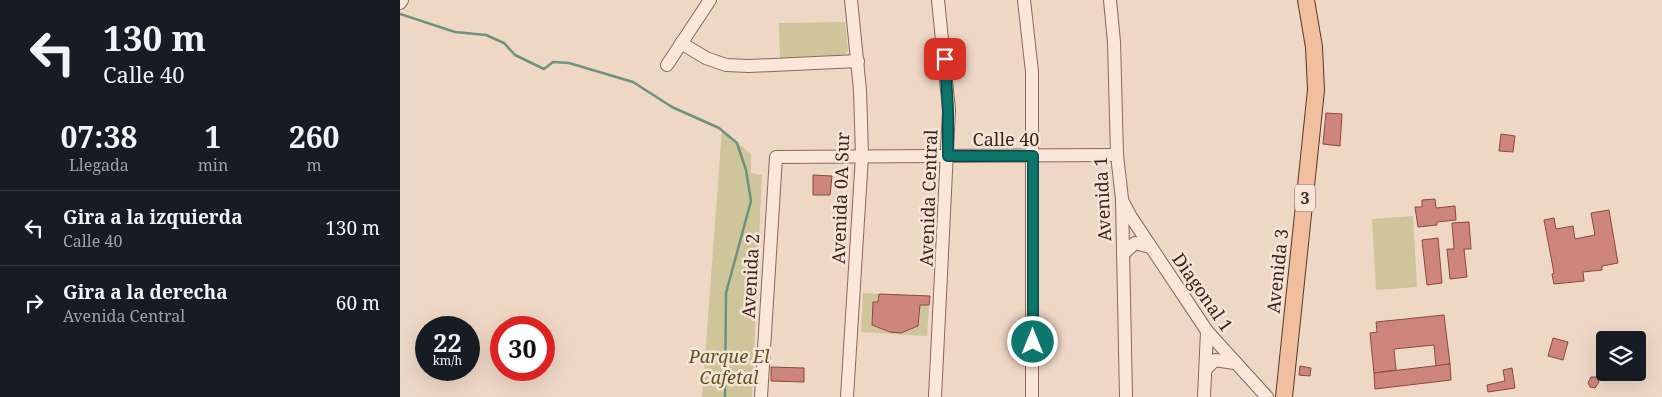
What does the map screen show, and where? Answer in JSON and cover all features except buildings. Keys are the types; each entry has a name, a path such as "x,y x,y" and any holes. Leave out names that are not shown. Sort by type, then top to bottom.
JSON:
{"main road":[{"name":"Avenida 3","path":"1284,397 1316,90 1314,47 1306,0"}],"street":[{"path":"668,65 681,42 710,0"},
{"name":"Avenida 0A Sur","path":"847,397 862,156 858,61 851,0"},
{"name":"Avenida Central","path":"935,397 948,156 947,79 938,0"},
{"path":"1024,0 1032,72 1032,397"},
{"name":"Avenida 1","path":"1110,0 1114,42 1117,155 1122,199 1126,397"},
{"path":"681,42 706,58 726,64 750,66 858,61"},
{"name":"Calle 40","path":"776,157 1117,155"},
{"name":"Avenida 2","path":"760,397 776,157"},
{"name":"Diagonal 1","path":"1122,199 1150,247 1207,332 1266,397"},
{"path":"1123,254 1135,243 1150,247"},
{"path":"1204,397 1207,332"},
{"path":"1206,369 1215,360 1234,363"}],"green space":[{"path":"845,22 848,51 844,55 780,58 779,23"},
{"name":"Parque El Cafetal","path":"722,130 751,154 751,173 762,175 752,397 702,397"},
{"path":"1413,216 1417,287 1376,290 1372,219"},
{"path":"863,293 879,294 878,302 873,302 872,325 895,332 906,331 918,326 920,305 929,305 927,336 861,332"}],"waterway":[{"path":"400,14 455,32 486,35 504,43 515,55 544,69 553,62 569,63 633,82 672,107 719,128 737,143 746,170 751,201 726,293 725,397"}],"route":[{"path":"945,59 948,156 1033,156 1033,342"}]}
